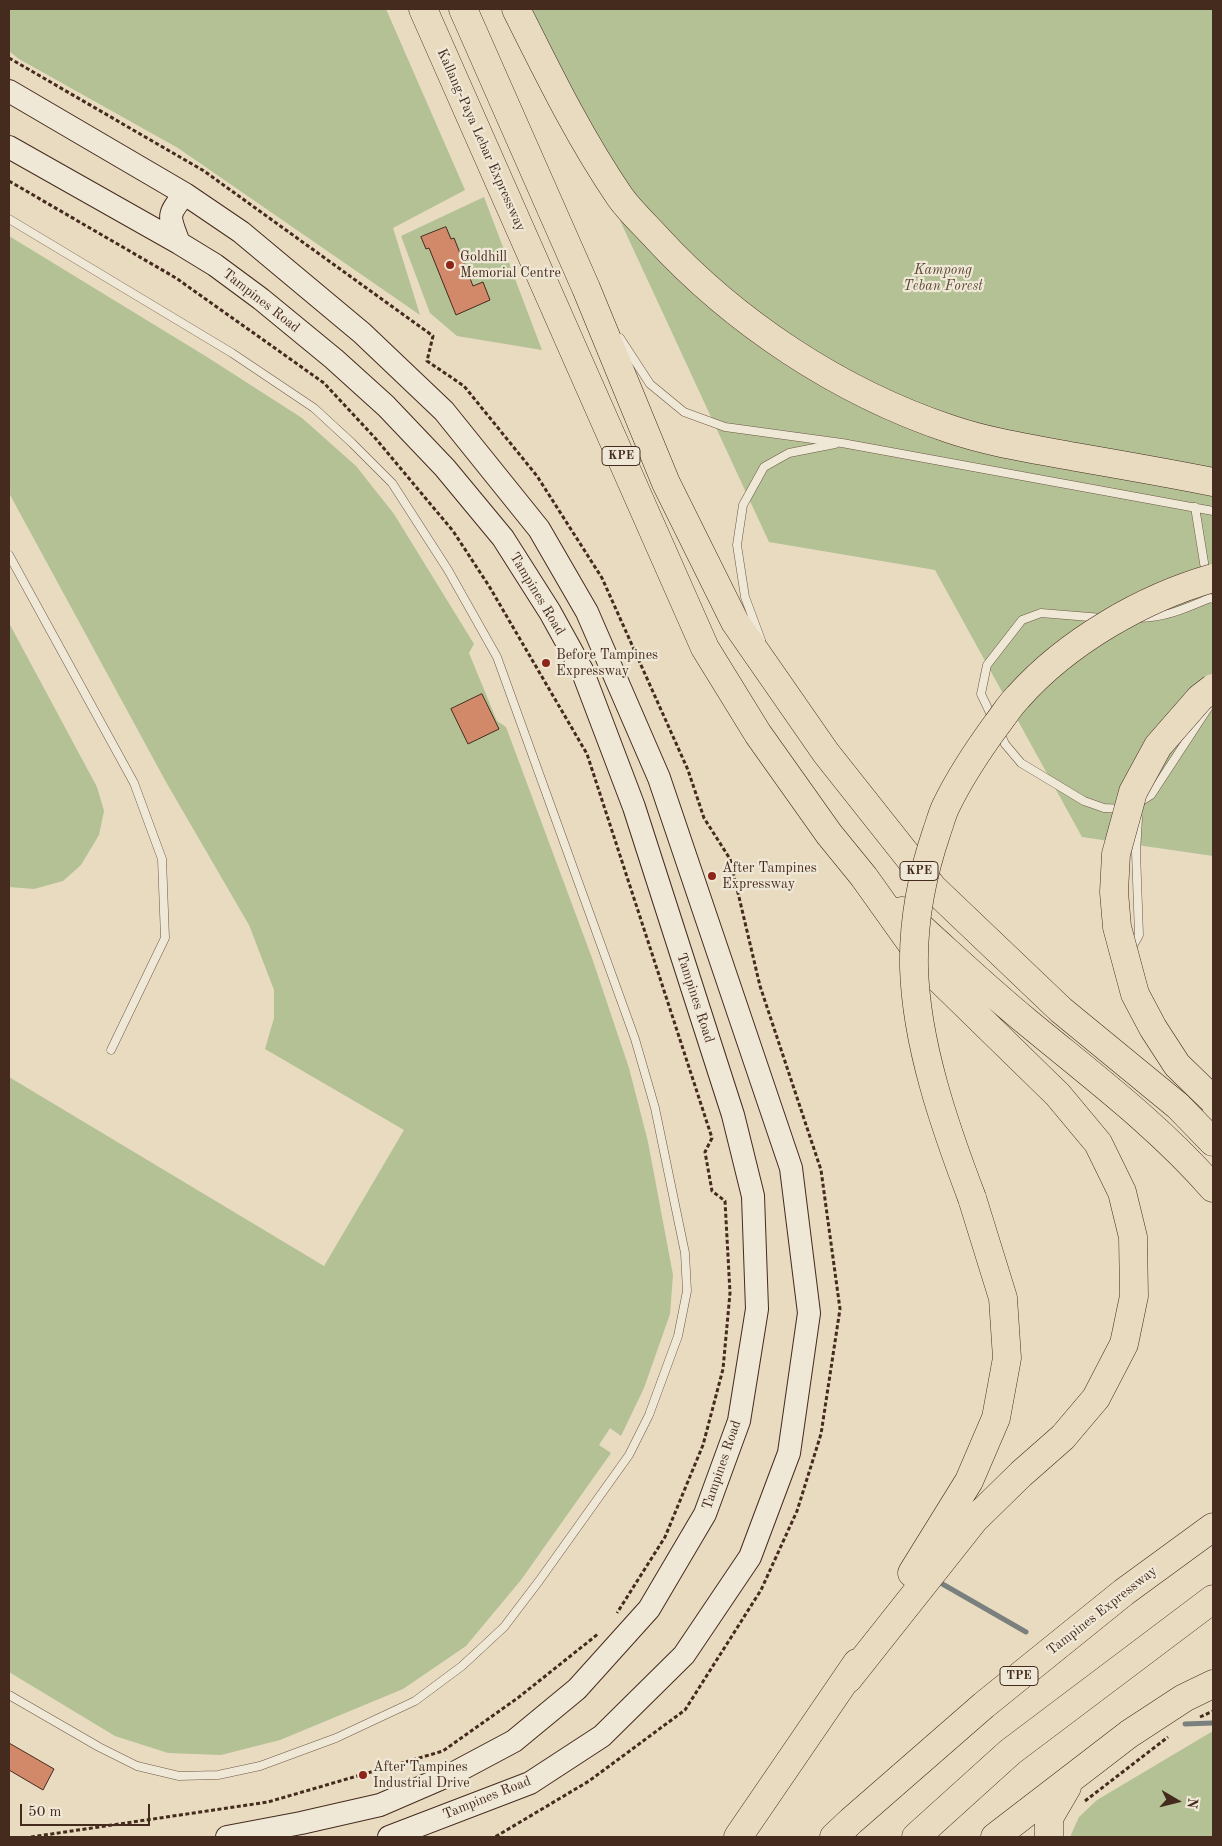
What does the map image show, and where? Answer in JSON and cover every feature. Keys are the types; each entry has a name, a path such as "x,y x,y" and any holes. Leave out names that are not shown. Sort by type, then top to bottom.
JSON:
{"highway":[{"name":"Kallang-Paya Lebar Expressway","path":"424,9 705,648 758,734 828,834 864,877"},
{"name":"KPE","path":"463,9 586,288 671,492 735,622 826,753 933,888 1025,977 1178,1106 1213,1142"},
{"path":"516,9 576,128 622,199 668,250 741,316 826,373 884,403 950,429 1020,447 1213,482"},
{"path":"738,1837 848,1679 969,1480 996,1418 1007,1358 1003,1298 972,1198 945,1126 919,1016 915,983 916,918 927,860 946,806 980,748 1018,697 1060,657 1098,631 1147,603 1191,584 1212,592"},
{"path":"1213,688 1200,698 1158,746 1133,792 1116,854 1114,892 1117,927 1135,994 1153,1028 1177,1064 1213,1100"},
{"path":"864,877 1025,1021 1091,1073 1159,1131 1191,1162 1213,1188"},
{"path":"848,1679 974,1520 1020,1474 1063,1437 1096,1398 1124,1344 1134,1296 1133,1237 1122,1192 1098,1143 1058,1095 931,971 864,877"},
{"name":"Tampines Expressway","path":"834,1837 984,1705 1124,1592 1213,1527"},
{"path":"916,1837 1010,1752 1213,1599"},
{"path":"995,1837 1129,1734 1184,1698 1213,1684"},
{"path":"1050,1837 1049,1818 1071,1779"}],"main road":[{"name":"Tampines Road","path":"9,91 186,194 241,232 362,333 444,411 538,529 587,612 659,778 791,1168 809,1313 789,1453 750,1557 684,1655 602,1736 530,1783 389,1837"},
{"name":"Tampines Road","path":"9,147 179,243 215,265 261,299 334,359 386,406 432,454 503,538 550,612 582,670 634,806 733,1115 753,1196 757,1309 739,1421 705,1514 649,1609 577,1689 514,1740 454,1773 380,1805 227,1837"},
{"path":"179,243 171,222 172,209 186,194"}],"lane":[{"path":"9,219 232,353 314,408 392,484 448,570 497,657 635,1039 655,1108 683,1243 686,1291 678,1336 649,1415 629,1455 504,1627 462,1666 415,1701 336,1738 260,1766 218,1775 180,1776 137,1766 9,1695"},
{"path":"586,288 650,384 684,412 725,427 842,443 1213,511"},
{"path":"776,679 745,596 737,545 743,505 764,467 789,453 842,443"},
{"path":"1195,507 1212,592 1213,608"},
{"path":"9,555 134,783 162,859 165,938 111,1050"},
{"path":"1212,592 1174,614 1152,618 1093,618 1041,612 1022,620 987,665 981,694 1005,744 1021,763 1084,801 1104,808 1123,809 1139,803 1151,795 1213,700"},
{"path":"1121,957 1132,950 1139,934 1136,852 1139,803"}],"path":[{"path":"9,58 204,171 433,336 427,361"},
{"path":"9,181 176,278 324,383 376,439 453,531 489,586 587,754 712,1138 705,1152 712,1190 725,1201 730,1292 723,1369 702,1444 665,1537 615,1617"},
{"path":"31,1837 268,1802 442,1751 519,1697 602,1631"},
{"path":"1199,1717 1213,1712"},
{"path":"1078,1806 1172,1734"},
{"path":"495,1837 510,1830"}],"green space":[{"path":"9,9 386,9 465,190 393,228 420,315 178,148 19,59 9,51"},
{"name":"Kampong Teban Forest","path":"522,9 1213,9 1213,856 1082,837 935,570 769,542"},
{"path":"484,197 542,350 457,336 430,313 401,236"},
{"path":"9,236 207,357 302,418 356,466 394,514 474,644 469,653 497,721 506,727 592,958 629,1068 648,1142 673,1275 670,1314 644,1388 621,1436 610,1428 599,1445 611,1453 521,1580 466,1646 403,1689 280,1740 221,1755 168,1753 115,1736 9,1672 9,1077 324,1266 404,1130 265,1049 274,1018 274,990 249,925 166,782 9,493"},
{"path":"9,623 97,787 104,811 99,835 81,865 63,881 34,889 9,887"},
{"path":"1213,1731 1213,1837 1070,1837 1079,1817 1097,1800"}],"building":[{"name":"Goldhill Memorial Centre","path":"446,227 451,239 454,238 473,286 483,282 490,300 456,315 429,248 426,249 421,237"},
{"path":"482,694 499,729 468,744 451,709"},
{"path":"9,1743 54,1769 43,1790 9,1770"}],"waterway":[{"path":"939,1582 1026,1632"},
{"path":"1185,1724 1213,1723"}],"place":[{"name":"Goldhill Memorial Centre","path":"450,265"},
{"name":"Before Tampines Expressway","path":"546,663"},
{"name":"After Tampines Expressway","path":"712,876"},
{"name":"After Tampines Industrial Drive","path":"363,1775"}]}
